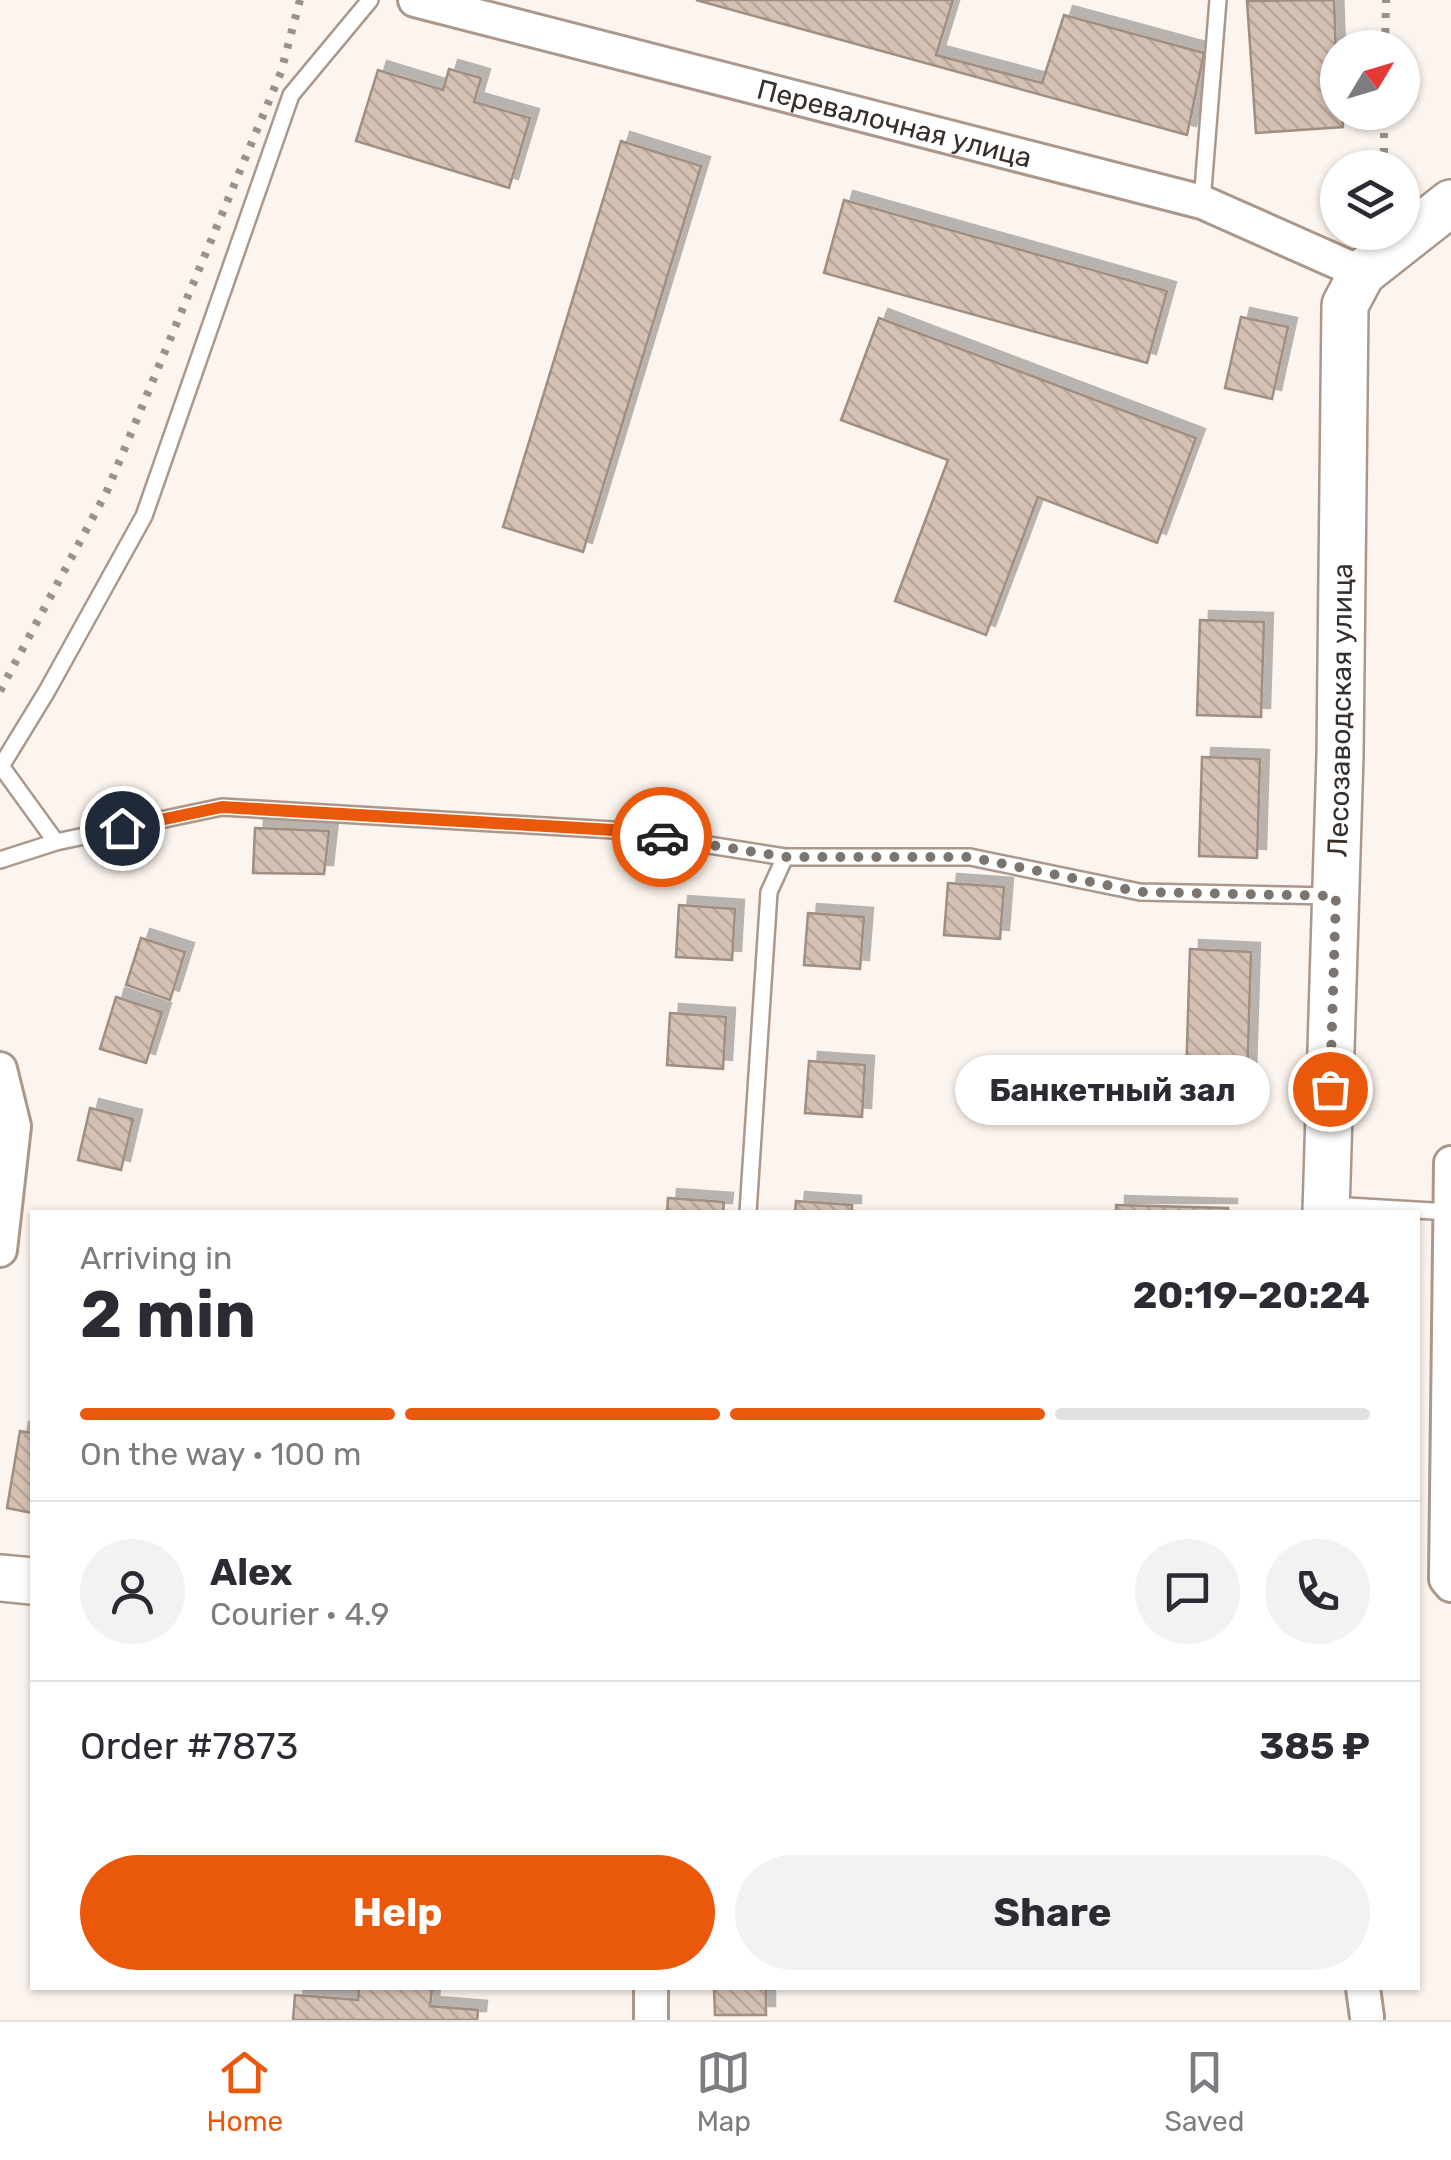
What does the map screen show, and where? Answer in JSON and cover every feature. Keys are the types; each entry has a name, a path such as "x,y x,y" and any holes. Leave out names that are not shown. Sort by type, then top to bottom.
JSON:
{"street":[{"name":"Перевалочная улица","path":"415,0 1202,202 1362,273"},
{"path":"1362,273 1451,203"},
{"name":"Лесозаводская улица","path":"1326,1209 1336,896 1345,305 1362,273"},
{"path":"0,1069 14,1126 0,1250"},
{"path":"1451,1163 1446,1579 1451,1585"},
{"path":"0,1578 30,1581"},
{"path":"651,1990 651,2020"}],"lane":[{"path":"56,842 1,767 144,516 291,95 370,0"},
{"path":"1202,202 1218,0"},
{"path":"0,860 56,842 222,807 613,830 785,857 970,857 1140,892 1336,896"},
{"path":"748,1210 769,892 785,857"},
{"path":"1326,1209 1367,1210"},
{"path":"1420,1211 1450,1212"}],"building":[{"path":"696,0 953,0 936,55 1042,83 1064,15 1204,53 1187,135"},
{"path":"1334,0 1335,30 1320,30 1320,129 1256,133 1247,1"},
{"path":"449,69 481,78 474,102 530,118 509,188 356,141 378,70 443,90"},
{"path":"621,141 701,166 583,552 503,527"},
{"path":"844,200 1167,291 1147,363 824,273"},
{"path":"1241,317 1288,327 1272,399 1225,388"},
{"path":"879,318 1196,438 1157,543 1038,497 986,635 895,601 948,460 841,420"},
{"path":"1200,620 1264,622 1261,717 1197,715"},
{"path":"1202,757 1260,759 1257,858 1199,856"},
{"path":"255,828 329,831 324,874 253,873"},
{"path":"948,883 1004,887 1000,939 944,935"},
{"path":"679,905 735,909 732,960 676,957"},
{"path":"808,913 864,917 860,969 804,965"},
{"path":"141,938 185,952 170,1000 126,985"},
{"path":"1190,949 1251,952 1247,1080 1186,1078"},
{"path":"116,997 162,1012 146,1063 100,1049"},
{"path":"670,1013 726,1017 723,1069 667,1065"},
{"path":"809,1061 865,1065 862,1117 805,1113"},
{"path":"90,1108 133,1119 121,1170 78,1160"},
{"path":"668,1198 724,1202 723,1210 667,1210"},
{"path":"796,1201 852,1205 852,1210 795,1210"},
{"path":"1116,1205 1228,1208 1228,1210 1116,1210"},
{"path":"20,1431 30,1433 30,1513 7,1508"},
{"path":"359,1990 432,1990 430,2006 478,2010 477,2020 293,2020 295,1995 358,2000"},
{"path":"714,1990 766,1990 766,2015 715,2015"}],"railway":[{"path":"0,691 107,491 281,72 300,0"},
{"path":"1385,30 1386,0"},
{"path":"1384,130 1384,150"}],"way so far":[{"path":"662,837 785,857 970,857 1140,892 1336,896 1330,1089"}],"place":[{"name":"Банкетный зал","path":"1330,1089"}],"route":[{"path":"122,828 222,807 613,830 662,837"}]}
